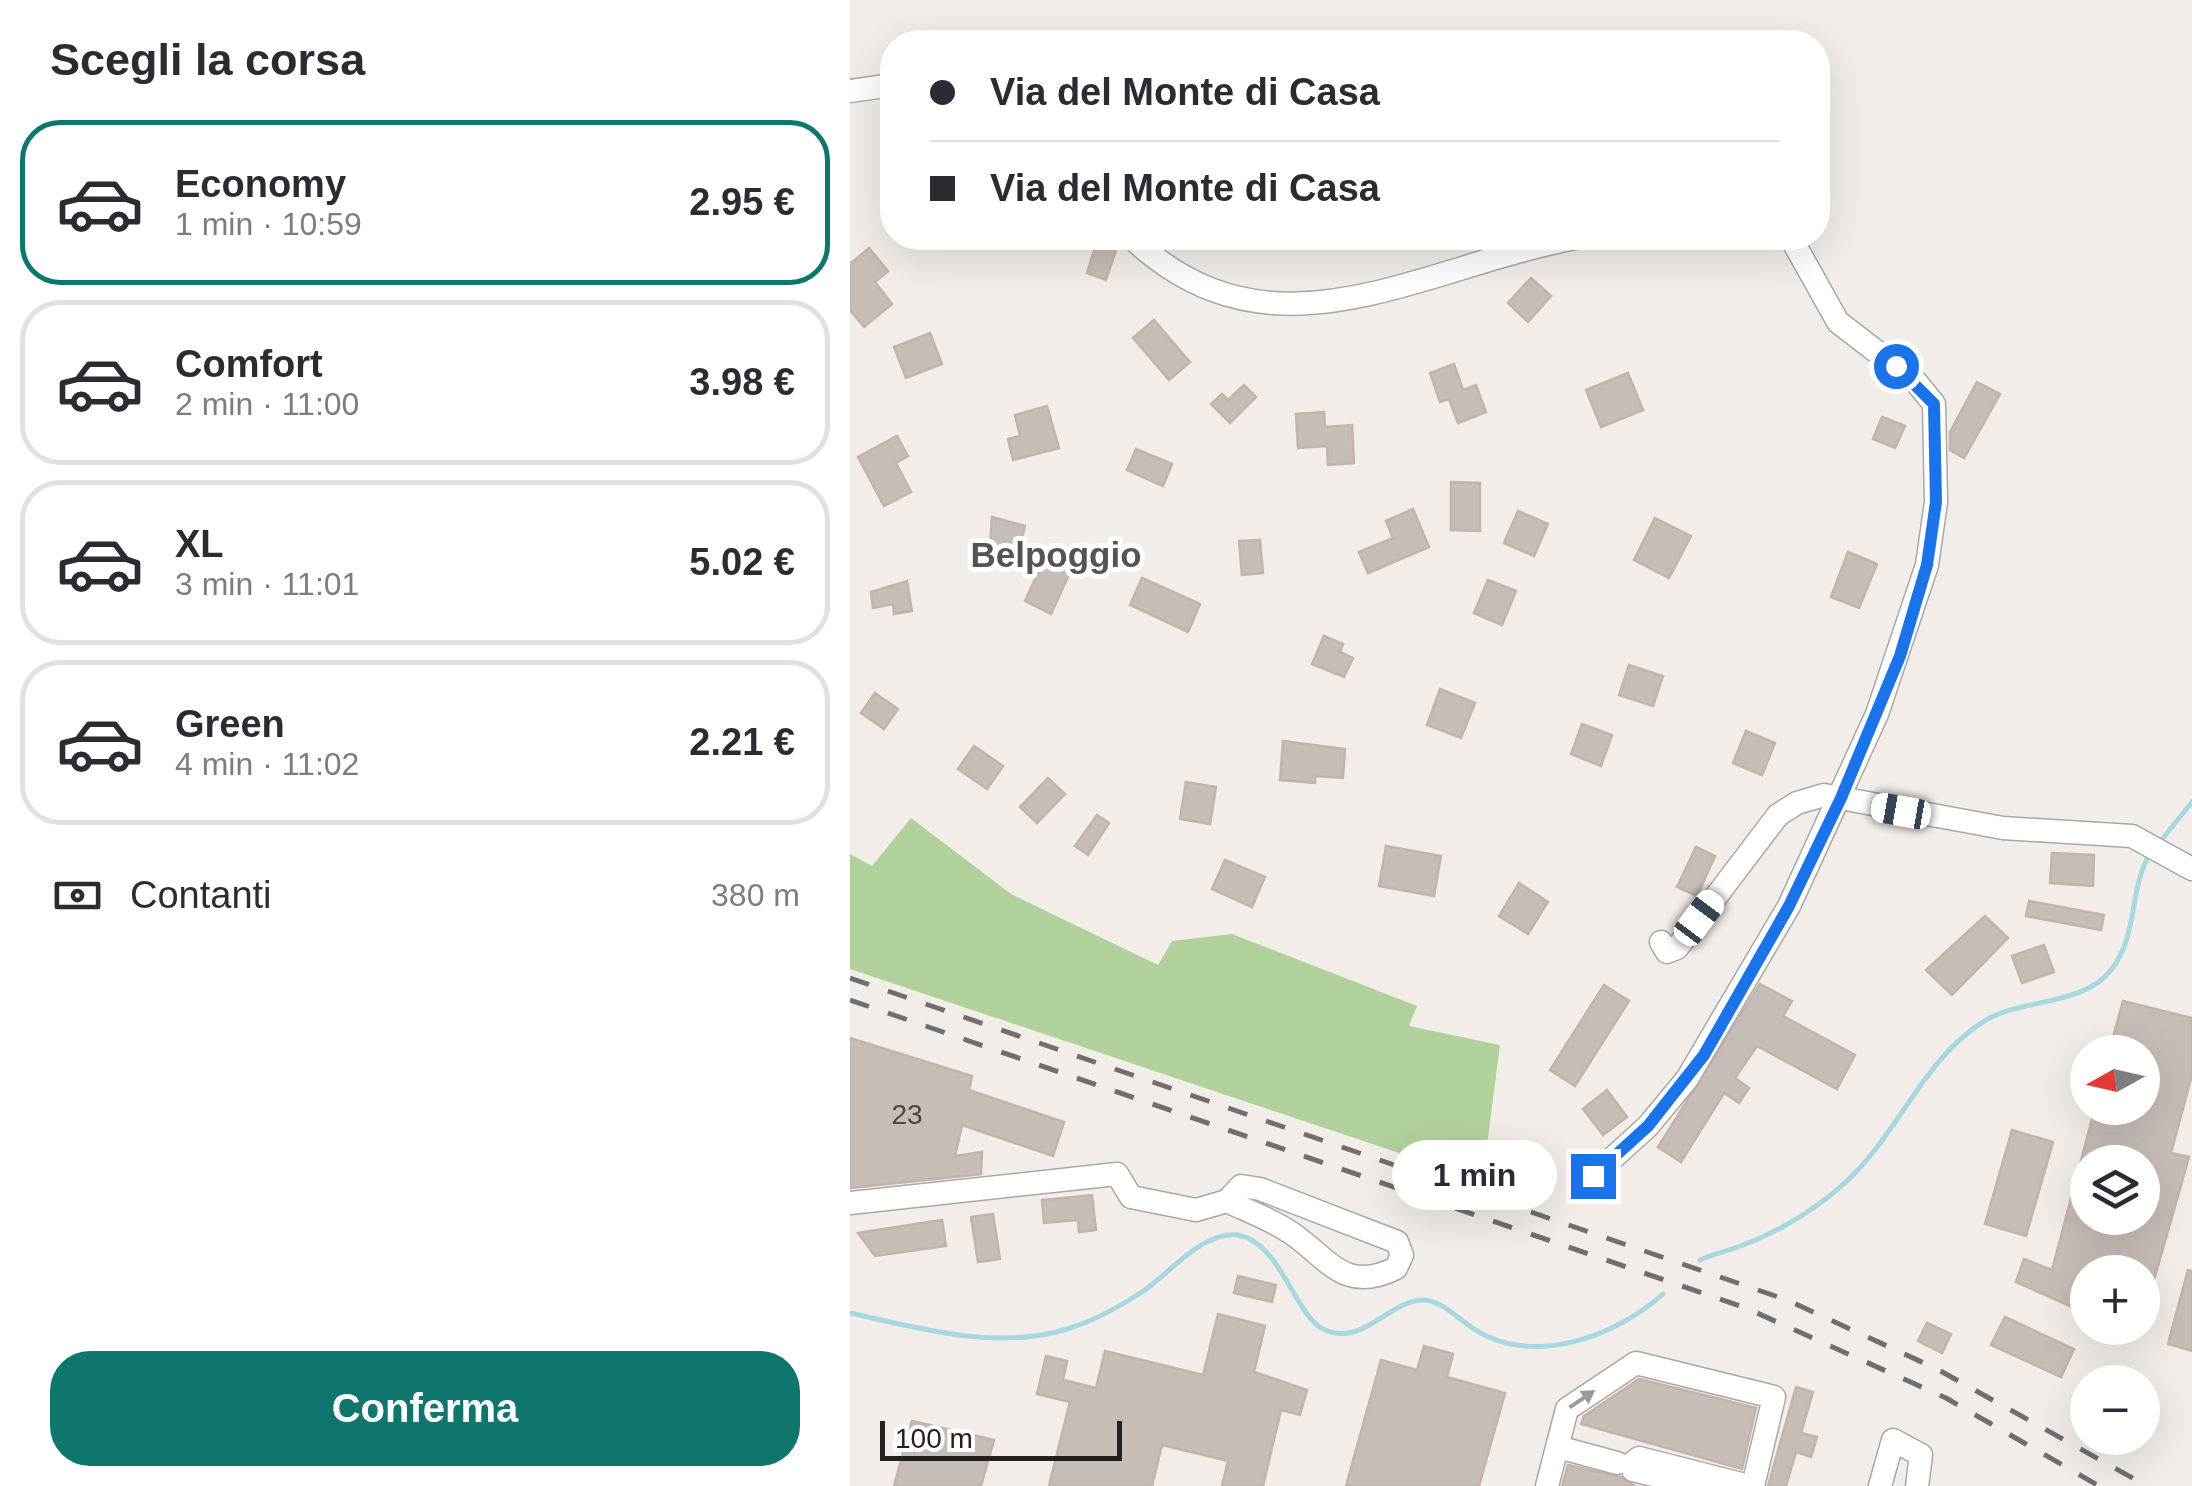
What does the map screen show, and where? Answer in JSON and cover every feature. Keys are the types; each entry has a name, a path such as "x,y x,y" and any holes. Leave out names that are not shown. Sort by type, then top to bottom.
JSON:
{"street":[{"path":"850,91 880,87"},
{"path":"1146,250 1172,272 1203,288 1246,300 1286,305 1366,296 1533,250"},
{"path":"1593,1176 1648,1126 1704,1055 1789,906 1841,798 1900,656 1927,565 1936,502 1932,400 1916,382 1838,322 1797,250"},
{"path":"1661,942 1664,950 1676,948 1778,815 1817,796 1990,826 2144,840 2192,870"},
{"path":"850,1203 1118,1174 1131,1197 1196,1210 1227,1201 1241,1186 1260,1190 1397,1242 1402,1254 1396,1268 1380,1277 1354,1277 1323,1262 1288,1231 1227,1201"},
{"path":"1548,1486 1567,1409 1636,1363 1774,1397 1751,1486 1639,1458 1631,1464 1633,1470 1698,1486"},
{"path":"1880,1486 1893,1440 1921,1455 1918,1486"},
{"path":"1558,1447 1617,1462"}],"green space":[{"path":"911,818 1011,894 1158,965 1172,941 1232,934 1417,1006 1409,1026 1500,1045 1485,1160 1432,1164 850,969 850,854 872,866"}],"building":[{"path":"869,248 888,271 875,282 892,304 864,327 850,310 850,264"},
{"path":"1094,250 1116,250 1106,280 1087,273"},
{"path":"1531,278 1551,296 1528,322 1508,303"},
{"path":"1154,320 1190,362 1169,380 1133,338"},
{"path":"930,333 942,364 906,378 894,347"},
{"path":"1454,364 1463,390 1476,385 1486,412 1458,423 1449,399 1440,402 1430,373"},
{"path":"1628,373 1643,410 1601,427 1586,390"},
{"path":"1977,382 2000,394 1964,458 1950,450 1950,432"},
{"path":"1244,385 1256,397 1230,423 1211,404 1222,394 1228,400"},
{"path":"1047,406 1059,448 1013,460 1008,439 1020,436 1015,415"},
{"path":"1324,412 1325,427 1352,425 1354,463 1328,465 1327,446 1298,448 1296,414"},
{"path":"1882,417 1905,426 1895,448 1873,439"},
{"path":"897,436 908,456 896,463 911,492 884,506 858,457"},
{"path":"1136,449 1172,464 1163,486 1127,470"},
{"path":"1451,482 1480,483 1480,531 1451,530"},
{"path":"1413,509 1429,547 1368,573 1359,552 1393,538 1386,521"},
{"path":"1518,511 1548,524 1534,556 1504,543"},
{"path":"992,517 1025,526 1018,554 990,547"},
{"path":"1655,518 1691,536 1669,578 1634,560"},
{"path":"1260,540 1263,573 1242,575 1239,541"},
{"path":"1848,552 1877,564 1859,608 1831,597"},
{"path":"1044,560 1070,572 1051,614 1025,601"},
{"path":"1142,578 1200,604 1188,632 1130,605"},
{"path":"1488,580 1516,591 1502,625 1474,613"},
{"path":"907,581 912,611 894,614 893,604 873,608 871,592"},
{"path":"1324,636 1343,644 1340,652 1353,658 1344,677 1312,664"},
{"path":"1629,665 1663,676 1653,706 1619,695"},
{"path":"1440,689 1475,703 1461,738 1427,725"},
{"path":"875,693 898,709 884,729 861,713"},
{"path":"1582,724 1612,735 1601,766 1571,754"},
{"path":"1746,731 1775,743 1762,775 1733,763"},
{"path":"1283,741 1345,749 1343,778 1315,776 1315,783 1280,780"},
{"path":"974,746 1003,766 987,789 958,769"},
{"path":"1048,778 1065,794 1037,823 1020,807"},
{"path":"1186,782 1216,787 1210,824 1180,819"},
{"path":"1097,815 1109,823 1088,855 1075,846"},
{"path":"1386,846 1441,856 1434,896 1379,886"},
{"path":"1696,847 1715,856 1697,896 1677,887"},
{"path":"2052,853 2094,855 2093,886 2050,883"},
{"path":"1225,860 1265,877 1252,907 1212,889"},
{"path":"1519,883 1548,902 1528,934 1499,916"},
{"path":"2029,901 2104,915 2101,930 2026,916"},
{"path":"1985,916 2008,938 1952,995 1926,970"},
{"path":"2044,945 2054,972 2022,983 2012,956"},
{"path":"1760,984 1792,1001 1783,1016 1855,1055 1837,1089 1757,1046 1735,1078 1749,1088 1739,1103 1724,1093 1681,1162 1658,1147"},
{"path":"1604,985 1629,1001 1575,1086 1550,1070"},
{"path":"2123,1001 2192,1018 2192,1075 2171,1153 2189,1157 2160,1259 2160,1255 2070,1255 2070,1306 2016,1282 2024,1259 2052,1270 2070,1202 2070,1235 2160,1235 2160,1145 2085,1145 2090,1125 2160,1125 2160,1035 2114,1035"},
{"path":"850,1038 972,1076 969,1090 1064,1122 1053,1156 962,1125 955,1156 982,1152 981,1174 850,1188"},
{"path":"1607,1090 1627,1117 1603,1135 1583,1109"},
{"path":"2012,1130 2053,1142 2026,1236 1985,1224"},
{"path":"1092,1195 1096,1230 1079,1232 1078,1220 1044,1223 1042,1200"},
{"path":"993,1214 1000,1259 978,1262 971,1217"},
{"path":"942,1220 946,1246 875,1256 858,1233"},
{"path":"2188,1270 2192,1271 2192,1351 2168,1344"},
{"path":"1238,1276 1276,1285 1272,1302 1234,1293"},
{"path":"1218,1314 1265,1326 1254,1372 1307,1390 1300,1415 1281,1410 1263,1486 1222,1486 1228,1461 1162,1445 1152,1486 1049,1486 1070,1402 1037,1394 1046,1356 1067,1361 1063,1380 1096,1388 1105,1351 1203,1375"},
{"path":"2005,1317 2074,1349 2061,1377 1991,1345"},
{"path":"1927,1323 1951,1334 1942,1353 1918,1341"},
{"path":"1424,1346 1453,1354 1447,1377 1505,1393 1479,1486 1346,1486 1381,1360 1417,1370"},
{"path":"1639,1379 1756,1408 1742,1469 1581,1424 1584,1416"},
{"path":"1796,1387 1813,1392 1801,1433 1817,1437 1811,1457 1796,1452 1786,1486 1768,1486"},
{"path":"912,1421 994,1440 981,1486 894,1486"},
{"path":"1568,1465 1620,1477 1635,1486 1562,1486"}],"waterway":[{"path":"2159,843 2192,802"},
{"path":"1700,1260 1772,1232 1841,1187 1885,1137 1946,1053 1986,1020 2069,996 2099,982 2111,970 2126,943 2138,883 2149,855"},
{"path":"850,1313 958,1335 1040,1335 1077,1326 1106,1313 1142,1292 1199,1246 1225,1235 1238,1235 1265,1251 1313,1321 1337,1333 1362,1329 1396,1308 1421,1300 1442,1306 1497,1340 1547,1346 1598,1334 1622,1323 1663,1294"}],"railway":[{"path":"850,978 1787,1300 1937,1369 2147,1486"},
{"path":"850,1000 1746,1308 1946,1398 2099,1486"}],"district":[{"name":"Belpoggio","path":"1056,555"}],"route":[{"path":"1593,1176 1648,1126 1687,1079 1719,1030 1789,906 1841,798 1892,675 1927,565 1936,502 1934,404 1896,366"}]}
